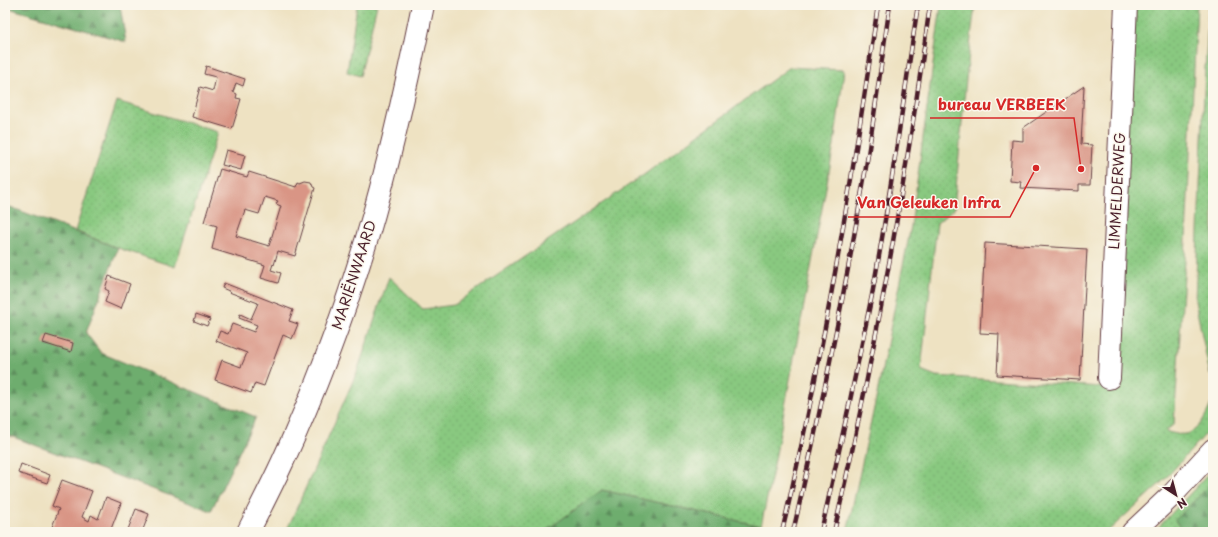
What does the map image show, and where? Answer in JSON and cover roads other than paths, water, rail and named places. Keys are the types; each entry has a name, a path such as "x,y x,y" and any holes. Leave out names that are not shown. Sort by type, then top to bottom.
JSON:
{"street":[{"name":"MARIËNWAARD","path":"248,532 283,461 316,382 367,238 385,174 423,5"},
{"name":"LIMMELDERWEG","path":"1109,378 1126,5"},
{"path":"1133,532 1171,496 1213,450"}],"railway":[{"path":"782,532 824,335 858,137 878,5"},
{"path":"793,532 840,312 868,157 890,5"},
{"path":"821,532 879,259 918,5"},
{"path":"834,532 849,467 888,270 900,204 930,5"}],"place":[{"name":"Van Geleuken Infra","path":"1036,168"},
{"name":"bureau VERBEEK","path":"1081,169"}]}
